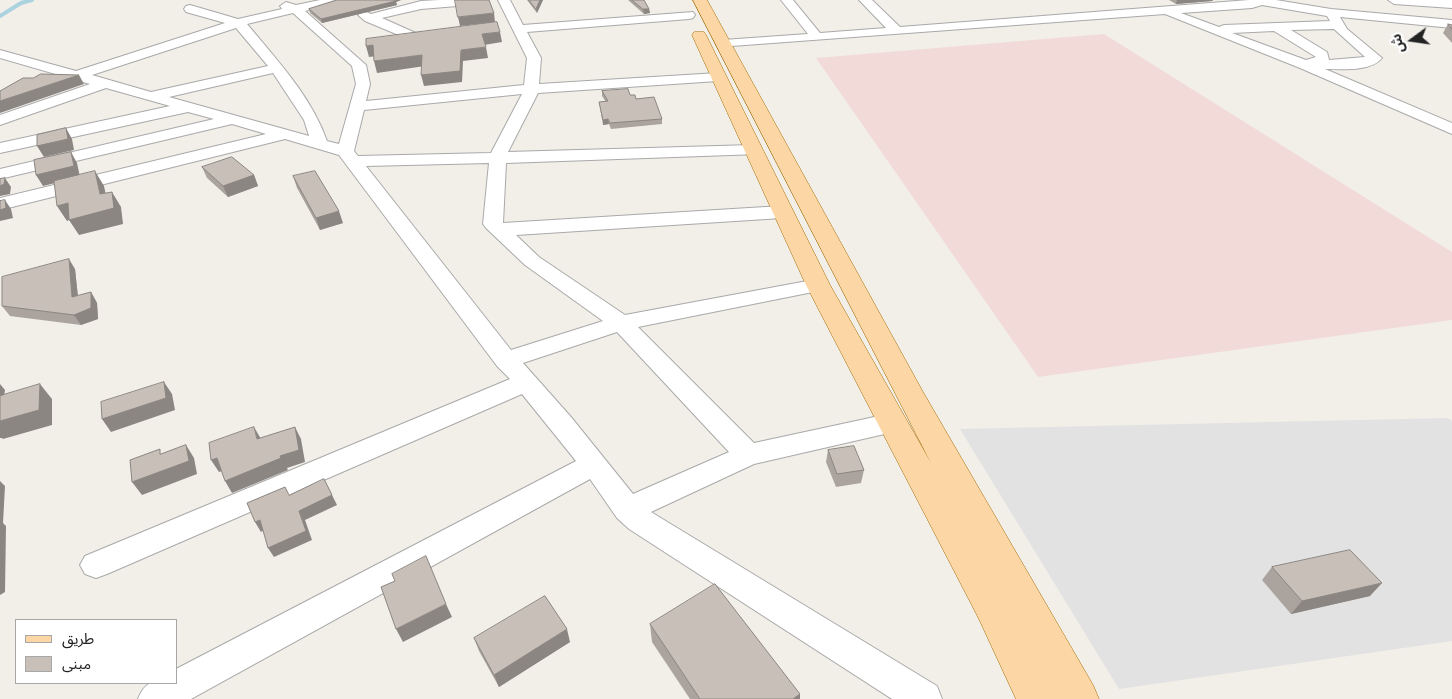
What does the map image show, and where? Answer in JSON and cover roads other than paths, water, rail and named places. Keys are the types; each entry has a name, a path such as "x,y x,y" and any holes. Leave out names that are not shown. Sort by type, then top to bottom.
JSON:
{"main road":[{"path":"690,5 723,44 908,392 1078,699"},
{"path":"690,5 718,77 818,285 1008,637 1038,699"}],"street":[{"path":"270,0 297,10 359,65 363,84 357,106 350,156 506,360 528,382 594,464 627,510 639,520 924,699"},
{"path":"368,18 421,5 482,0"},
{"path":"504,0 515,27 534,58 531,89 498,158 493,224 532,261 621,323 748,455"},
{"path":"787,0 817,37"},
{"path":"865,0 897,31"},
{"path":"1143,0 1161,10 1308,64 1452,129"},
{"path":"723,44 1252,4 1259,0 1331,13 1447,24"},
{"path":"1394,0 1452,4"},
{"path":"1415,1 1447,24"},
{"path":"76,76 239,23 297,10 340,4 368,18 418,36 388,40"},
{"path":"1107,4 1121,13"},
{"path":"515,27 690,5"},
{"path":"1023,7 1030,20"},
{"path":"190,9 239,23 277,68 312,120 320,144"},
{"path":"1308,64 1356,63 1375,58 1337,26 1331,13"},
{"path":"1216,29 1337,26"},
{"path":"1276,27 1322,55 1323,59 1308,64"},
{"path":"343,51 361,46"},
{"path":"0,54 320,144 350,156 498,158 753,150"},
{"path":"150,97 277,68"},
{"path":"357,106 531,89 718,77"},
{"path":"0,120 104,84"},
{"path":"0,148 188,107"},
{"path":"0,174 232,120"},
{"path":"80,131 87,154"},
{"path":"0,204 284,134"},
{"path":"499,230 782,212"},
{"path":"506,360 621,323 818,285"},
{"path":"96,565 528,382"},
{"path":"627,510 748,455 893,423"},
{"path":"156,699 594,464"}],"waterway":[{"path":"0,16 21,3 32,0"}]}
